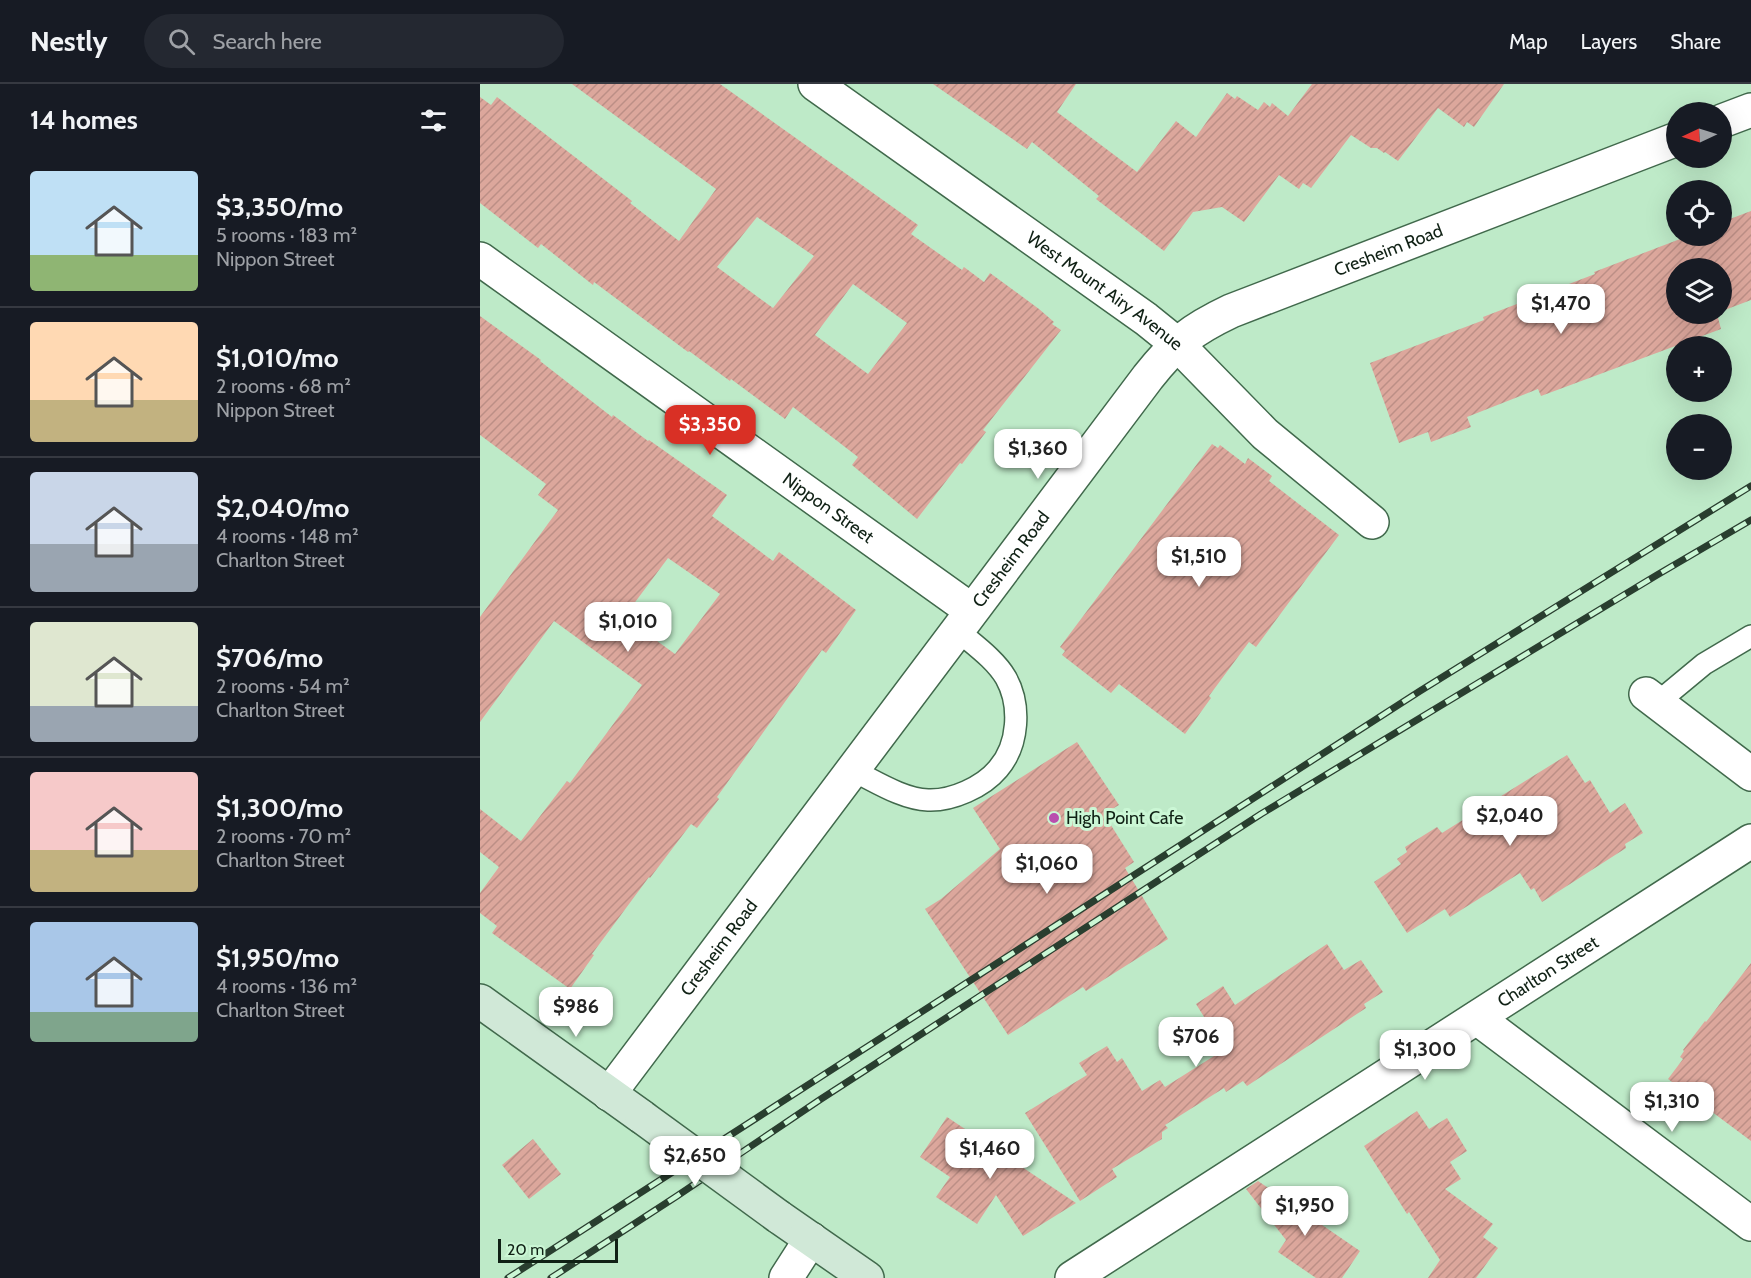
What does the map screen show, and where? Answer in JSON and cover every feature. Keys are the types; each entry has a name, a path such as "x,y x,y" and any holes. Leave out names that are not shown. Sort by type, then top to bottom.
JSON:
{"main road":[{"path":"480,1001 867,1278"}],"street":[{"name":"West Mount Airy Avenue","path":"815,84 1146,319 1177,344 1265,434 1372,522"},
{"path":"1732,117 1751,110"},
{"name":"Cresheim Road","path":"609,1094 1148,377 1177,344 1203,325 1231,311 1666,143"},
{"name":"Nippon Street","path":"480,260 964,620"},
{"path":"1652,698 1751,774"},
{"name":"Charlton Street","path":"1072,1278 1751,841"},
{"path":"1477,1018 1751,1224"},
{"path":"786,1278 811,1239"}],"lane":[{"path":"852,770 907,796 928,800 954,797 978,786 999,769 1013,739 1016,721 1014,697 1005,677 987,657 964,620"},
{"path":"1652,698 1751,636"}],"building":[{"path":"572,84 720,84 918,225 911,234 962,270 964,267 984,282 990,273 1039,309 1054,322 1052,324 1061,330 983,430 986,432 962,464 960,463 917,519 852,465 858,457 793,407 785,419 731,379 730,381 688,352 594,282 593,285 541,244 538,248 480,203 480,97 491,105 497,97 632,201 630,203 679,241 716,189","holes":["757,217 814,256 773,308 717,267","853,284 907,323 868,374 815,335"]},
{"path":"933,84 1076,84 1057,112 1137,172 1176,121 1196,137 1227,93 1235,99 1237,96 1258,110 1264,102 1270,107 1272,103 1288,116 1312,84 1504,84 1474,127 1467,122 1464,127 1438,108 1398,161 1351,135 1311,188 1303,183 1299,189 1279,175 1244,222 1222,207 1193,212 1164,251 1096,199 1099,196 1032,142 1027,149"},
{"path":"1751,211 1751,300 1732,307 1732,258 1666,258 1666,324 1720,324 1721,329 1702,336 1666,336 1666,349 1541,396 1538,389 1467,417 1471,427 1431,442 1428,432 1399,443 1370,363 1484,320 1483,317 1666,244 1732,246 1732,218"},
{"path":"480,316 541,360 612,417 613,415 727,495 712,516 773,561 779,552 856,610 826,653 822,650 717,797 719,799 697,828 691,824 649,877 592,954 594,955 570,989 492,933 497,926 480,913 480,893 499,867 480,852 480,809 521,841 567,781 570,783 642,685 554,621 480,722 480,617 558,510 538,495 546,484 480,435","holes":["668,558 720,594 675,654 624,617"]},
{"path":"1212,444 1218,448 1220,445 1245,464 1248,458 1272,476 1269,481 1339,535 1256,647 1249,642 1209,696 1211,698 1185,734 1119,684 1111,693 1062,655 1065,651 1060,647"},
{"path":"1077,742 1119,805 1104,814 1134,862 1125,868 1168,939 1086,991 1083,987 1008,1035 925,909 941,899 1000,849 973,808"},
{"path":"1567,755 1585,783 1590,780 1610,813 1625,803 1643,833 1625,844 1626,848 1542,902 1534,888 1531,890 1520,873 1450,917 1445,909 1407,933 1374,882 1401,864 1397,859 1407,852 1405,847 1437,827 1442,833"},
{"path":"1327,944 1344,970 1361,960 1383,992 1364,1004 1366,1008 1247,1086 1243,1081 1226,1092 1224,1088 1165,1125 1168,1128 1162,1132 1162,1139 1112,1169 1117,1177 1080,1201 1025,1113 1087,1075 1079,1063 1107,1046 1117,1062 1122,1058 1142,1091 1160,1080 1165,1087 1222,1051 1203,1022 1206,1020 1196,1004 1223,986 1235,1005"},
{"path":"1751,963 1751,1141 1668,1079 1683,1059 1680,1057 1683,1050"},
{"path":"1417,1111 1429,1129 1447,1118 1467,1151 1450,1162 1461,1179 1445,1189 1493,1224 1483,1237 1498,1248 1476,1278 1428,1278 1440,1260 1409,1212 1407,1214 1364,1146"},
{"path":"947,1117 1076,1203 1023,1236 996,1195 977,1224 936,1197 950,1177 920,1157"},
{"path":"533,1139 561,1174 529,1199 502,1165"},
{"path":"1258,1181 1360,1251 1342,1278 1316,1278 1278,1252 1286,1240 1246,1189"}],"railway":[{"path":"508,1278 1420,691 1751,486"},
{"path":"551,1278 821,1099 1261,814 1751,520"}],"place":[{"name":"High Point Cafe","path":"1054,818"}]}
